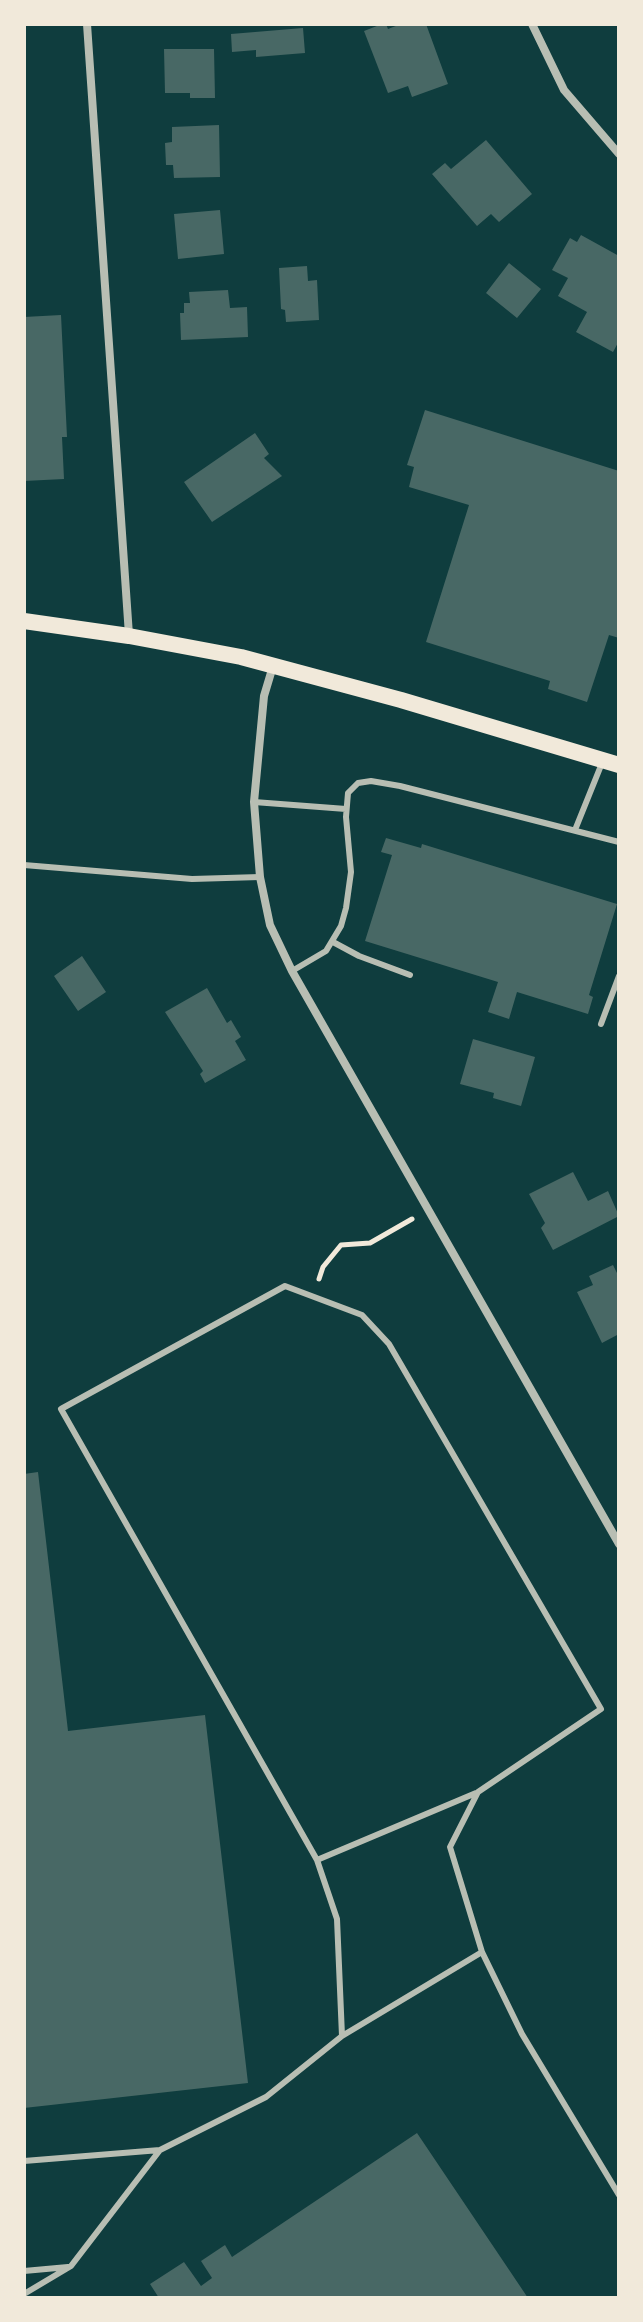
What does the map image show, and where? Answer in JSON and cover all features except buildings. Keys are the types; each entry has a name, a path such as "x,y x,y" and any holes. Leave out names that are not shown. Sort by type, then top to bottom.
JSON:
{"main road":[{"path":"24,621 129,636 273,665 611,763"}],"street":[{"path":"87,24 129,636"},
{"path":"532,24 564,90 619,154"},
{"path":"273,665 264,696 254,802 260,877 270,925 292,971 619,1544"}],"lane":[{"path":"575,830 611,763"},
{"path":"292,971 326,951 333,942 346,908 351,872 346,809 348,793 352,788 371,781 400,786 619,842"},
{"path":"254,802 346,809"},
{"path":"24,865 192,879 260,877"},
{"path":"333,942 359,956 410,975"},
{"path":"601,1024 619,976"},
{"path":"317,1860 478,1792 601,1709 389,1344 362,1315 285,1286 61,1409 317,1860 337,1919 342,2036"},
{"path":"478,1792 450,1847 482,1952 522,2034 619,2195"},
{"path":"24,2161 160,2150 266,2097 342,2036 482,1952"},
{"path":"24,2294 71,2266 160,2150"},
{"path":"24,2271 71,2266"}],"path":[{"path":"312,1295 323,1267 341,1245 370,1243 427,1208"}]}
